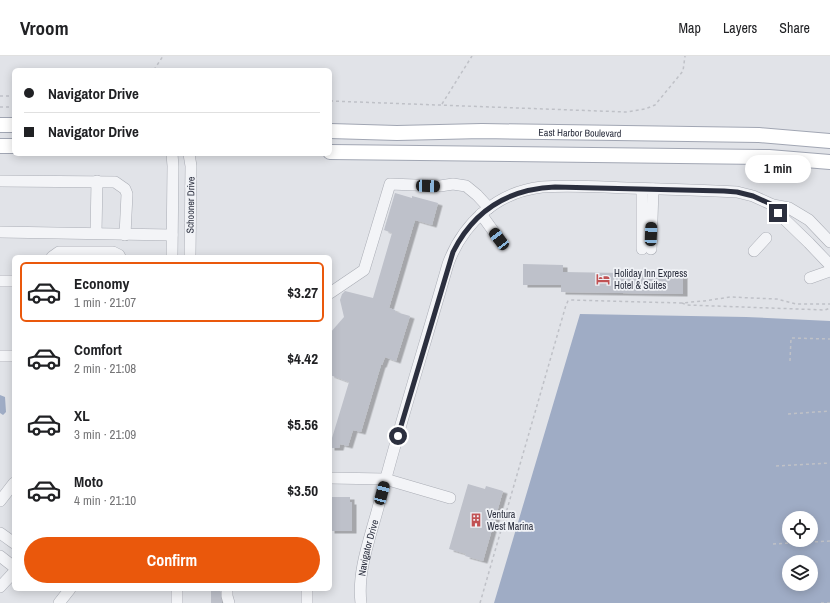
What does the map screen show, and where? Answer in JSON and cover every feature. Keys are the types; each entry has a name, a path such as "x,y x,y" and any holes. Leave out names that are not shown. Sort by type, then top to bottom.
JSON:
{"main road":[{"path":"0,125 12,126"},
{"name":"East Harbor Boulevard","path":"332,131 397,133 482,131 746,135 830,141"},
{"path":"0,146 12,146"},
{"path":"332,152 769,157 830,162"}],"street":[{"name":"Schooner Drive","path":"172,156 172,255"},
{"name":"Schooner Drive","path":"189,156 191,166 190,255"},
{"path":"0,181 115,182 124,189 127,202 125,235"},
{"path":"96,233 97,181"},
{"path":"332,292 364,270 390,184 440,186 453,184 466,186 477,195 499,239"},
{"name":"Navigator Drive","path":"361,603 361,579 364,563 385,479 448,264 458,241 466,230 485,211 505,198 523,191 541,188 737,192 753,196 773,205 790,208 808,220 830,242"},
{"path":"646,249 648,189"},
{"name":"Navigator Drive","path":"773,205 778,213 810,243 830,265"},
{"path":"0,232 172,235"},
{"path":"754,251 766,238"},
{"path":"55,255 59,252 112,252 119,255"},
{"path":"810,278 830,271"},
{"path":"0,281 12,281"},
{"path":"0,356 12,356"},
{"path":"332,478 385,479 450,498"},
{"path":"0,501 12,486"},
{"path":"0,533 12,542"},
{"path":"0,556 12,565"},
{"path":"0,587 12,574"},
{"path":"59,603 68,591"},
{"path":"177,591 177,603"},
{"path":"227,591 229,603"},
{"path":"307,591 307,603"}],"path":[{"path":"155,68 163,56"},
{"path":"442,104 472,56"},
{"path":"332,101 626,112 645,109 655,105 683,71 684,56"},
{"path":"0,96 12,96"},
{"path":"0,107 12,107"},
{"path":"480,603 568,301 681,303 704,301 730,296 778,299 796,304 830,304"},
{"path":"681,303 687,305 825,310 830,308"},
{"path":"790,361 791,338 830,339"},
{"path":"788,414 830,412"},
{"path":"776,466 830,463"},
{"path":"774,544 830,541"},
{"path":"821,603 830,603"}],"water":[{"path":"580,314 746,317 830,321 830,603 494,603"},
{"path":"0,395 5,397 6,412 3,415 0,413"}],"building":[{"path":"395,193 438,203 432,225 415,220 389,308 395,310 396,312 410,316 396,361 385,357 381,365 361,432 353,430 348,446 340,444 339,448 332,448 332,438 349,382 332,376 332,331 344,317 340,300 345,291 373,298 392,233 384,230"},
{"name":"Holiday Inn Express Hotel & Suites","path":"523,264 563,265 563,272 683,274 683,294 561,292 561,285 523,285"},
{"name":"Ventura West Marina","path":"468,484 485,489 486,486 503,491 483,561 465,556 466,554 449,549"},
{"path":"332,497 350,497 350,502 352,502 352,531 332,531"},
{"path":"211,591 220,591 222,603 211,603"}],"place":[{"name":"Holiday Inn Express Hotel & Suites","path":"603,279"},
{"name":"Ventura West Marina","path":"476,520"}],"route":[{"path":"398,436 448,264 453,252 458,241 474,220 488,208 505,198 523,191 555,187 724,191 737,192 753,196 773,205 778,213"}]}
